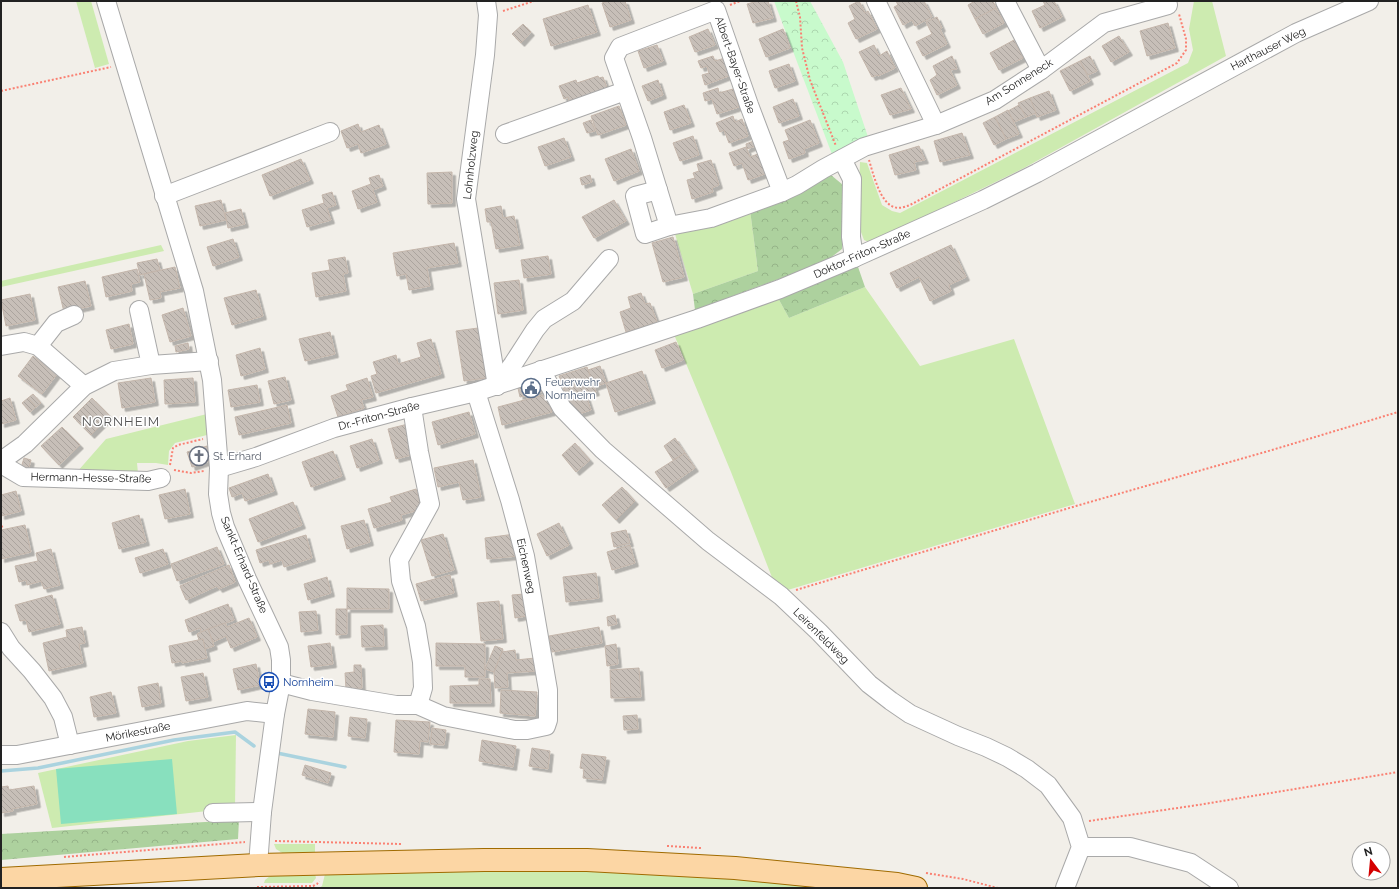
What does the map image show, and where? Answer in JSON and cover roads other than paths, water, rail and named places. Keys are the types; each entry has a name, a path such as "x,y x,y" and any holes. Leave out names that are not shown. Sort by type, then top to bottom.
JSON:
{"main road":[{"path":"1,879 258,865 484,860 587,860 735,868 903,887"}],"street":[{"name":"Sankt-Erhard-Straße","path":"106,1 194,291 212,380 215,407 218,494 223,520 247,579 278,644 281,660 281,683 275,714 262,812 258,865"},
{"path":"876,1 936,124"},
{"path":"1005,1 1041,70"},
{"name":"Harthauser Weg","path":"1168,101 1296,33 1369,1"},
{"name":"Lohnholzweg","path":"487,8 485,55 466,200 497,386"},
{"name":"Am Sonneneck","path":"658,190 635,196 645,234 669,226 711,218 782,192 864,147 936,124 995,100 1041,70 1104,23 1135,8 1173,8"},
{"name":"Albert-Bayer-Straße","path":"669,226 642,138 614,58 620,47 716,10 749,105 782,192"},
{"path":"505,134 625,91"},
{"name":"Doktor-Friton-Straße","path":"540,370 697,319 780,289 854,258 983,200 1037,173 1168,101"},
{"path":"164,196 330,132"},
{"path":"842,160 852,179 851,237 854,258"},
{"path":"497,386 544,319 573,302 609,259"},
{"path":"139,310 151,365"},
{"path":"38,346 56,323 74,315"},
{"path":"1,346 24,342 38,346 84,386"},
{"path":"1,462 25,444 84,386 114,371 151,365 209,361"},
{"name":"Dr.-Friton-Straße","path":"218,468 334,428 476,392 540,370"},
{"name":"Leirenfeldweg","path":"540,370 562,408 603,450 708,541 781,596 819,632 869,684 910,714 986,747 1028,769 1048,785 1072,818 1080,847"},
{"name":"Eichenweg","path":"418,705 443,716 515,730 527,730 546,726 548,720 548,690 525,556 510,500 476,392"},
{"path":"281,683 312,692 396,705 418,705 424,688 422,662 416,626 401,581 399,560 430,504 419,452 412,407"},
{"name":"Hermann-Hesse-Straße","path":"1,462 23,478 148,481 161,478"},
{"path":"1,632 11,648 32,671 53,698 63,717 70,745"},
{"name":"Mörikestraße","path":"1,755 17,755 247,711 275,714"},
{"path":"213,813 262,812"},
{"path":"1065,888 1080,847 1130,847 1191,863 1229,888"}],"waterway":[{"path":"1,771 38,768 174,740 235,732 254,746"},
{"path":"277,753 345,767"}],"place":[{"name":"Feuerwehr Nornheim","path":"531,388"},
{"name":"St. Erhard","path":"199,456"},
{"name":"Nornheim","path":"269,682"}],"district":[{"name":"NORNHEIM","path":"121,421"}]}
